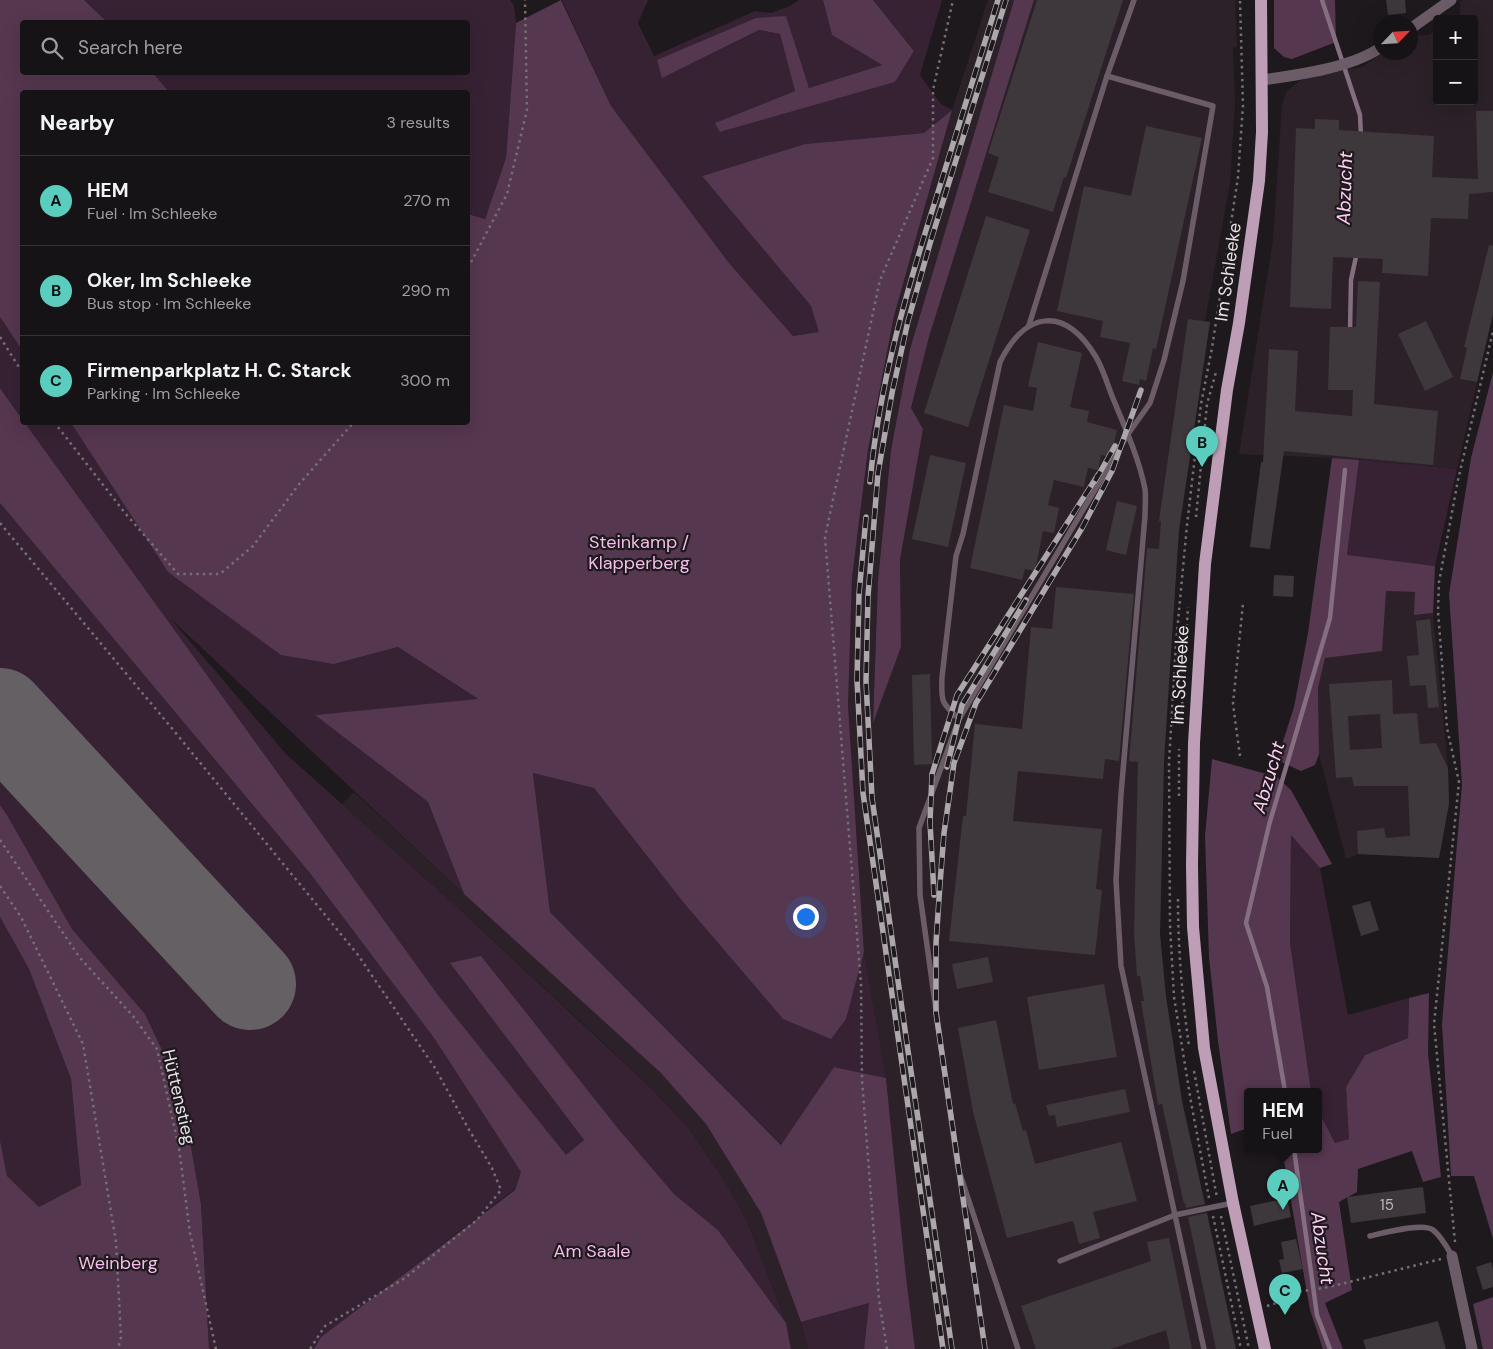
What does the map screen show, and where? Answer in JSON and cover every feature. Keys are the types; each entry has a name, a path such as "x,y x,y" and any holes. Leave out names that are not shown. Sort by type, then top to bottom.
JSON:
{"main road":[{"name":"Im Schleeke","path":"1261,0 1262,132 1259,181 1239,324 1227,390 1206,564 1194,743 1193,926 1204,1048 1233,1203 1265,1349"}],"street":[{"path":"1418,23 1451,0"},
{"path":"1262,80 1302,74 1358,59 1373,52"},
{"path":"1452,1256 1472,1349"}],"lane":[{"path":"1029,325 1107,76 1134,0"},
{"path":"1018,1349 958,1168 920,895 919,828 959,719 1128,434 1150,403 1164,360 1183,282 1213,106 1107,76"},
{"path":"959,719 945,707 941,697 942,677 956,556 963,534 1000,362 1006,350 1029,325 1041,320 1054,322 1070,328 1084,341 1096,358 1128,434 1145,490 1145,516 1121,794 1116,880 1121,966 1204,1349"},
{"path":"1060,1261 1175,1215 1233,1203"},
{"path":"1370,1236 1422,1226 1432,1228 1452,1256"}],"path":[{"path":"470,264 507,194 527,110 525,0"},
{"path":"887,1349 879,1300 862,1080 861,984 825,537 880,280 933,158 933,90 953,0"},
{"path":"1256,1309 1280,1302 1277,1293 1292,1293 1329,1287 1452,1256 1455,1241 1434,1024 1458,782 1447,728 1438,611 1439,582 1458,480 1493,331"},
{"path":"0,337 20,369"},
{"path":"56,425 125,513 178,574 220,574 252,546 300,483 351,425"},
{"path":"0,523 358,955 436,1068 492,1168 502,1190 477,1220 405,1278 325,1326 310,1349"},
{"path":"1240,756 1233,704 1243,603"},
{"name":"Hüttenstieg","path":"0,840 80,958 134,1016 157,1049 179,1148 190,1233 216,1349"},
{"path":"0,886 21,917 83,1044 116,1242 121,1337 118,1349"}],"shaded area":[{"path":"84,0 510,0 514,6 516,23 506,158 485,219 470,215 470,90 167,90 155,75 470,75 470,20 105,20"},
{"path":"562,0 648,0 638,23 654,56 755,11 771,13 790,6 799,0 823,0 832,35 882,65 809,88 785,16 663,78 759,30 780,34 795,91 716,123 720,132 895,82 914,51 873,0 942,0 920,75 941,104 952,110 924,133 805,144 702,176 811,306 820,332 793,336 729,263 611,106"},
{"path":"988,0 1014,0 910,349 891,450 878,580 873,721 901,647 900,560 923,429 911,409 929,337 1034,0 1235,0 1237,46 1233,48 1235,103 1230,183 1205,321 1210,322 1178,538 1164,760 1160,934 1166,997 1182,1101 1236,1349 915,1349 886,1078 864,952 848,705 852,578 868,450 894,316 952,110"},
{"path":"1463,0 1493,0 1493,314 1457,469 1332,458 1239,454 1273,240 1282,104 1287,91 1299,81 1316,74 1362,67 1373,60 1418,60 1418,36 1429,35 1433,32 1433,105 1478,105 1478,15 1460,15 1460,2"},
{"path":"0,317 20,347 20,416 0,388"},
{"path":"26,425 72,425 168,572 334,664 398,647 479,700 315,715 428,802 464,894 171,619 286,754 456,906 651,1088 690,1130 727,1185 747,1221 786,1323 718,1230 674,1194 616,1126 451,964 584,1140 566,1156 438,995"},
{"path":"1359,460 1457,469 1435,566 1347,556"},
{"path":"0,503 309,872 434,1038 521,1172 515,1189 321,1337 314,1349 209,1349 201,1204 181,1090 145,1014 72,929 0,805"},
{"path":"1385,591 1415,592 1415,615 1433,613 1448,768 1449,804 1439,858 1358,854 1346,859 1319,754 1318,688 1325,658 1381,651"},
{"path":"533,772 594,788 683,902 783,1019 846,1019 864,952 886,1078 834,1067 782,1145 550,912"},
{"path":"354,792 662,1073 706,1124 761,1213 801,1322 808,1349 791,1349 786,1323 747,1221 727,1185 690,1130 651,1088 607,1046 456,906 342,804"},
{"path":"1291,834 1320,868 1348,1015 1409,998 1408,1038 1365,1055 1346,1087 1350,1139 1335,1143 1322,1118 1322,1088 1311,1088 1290,942"},
{"path":"0,917 29,969 71,1079 81,1185 39,1207 7,1176 0,1140"},
{"path":"869,1303 864,1349 808,1349 801,1322"}],"green space":[{"path":"0,0 84,0 105,20 20,20 20,75 155,75 167,90 20,90 20,347 0,317"},
{"name":"Steinkamp / Klapperberg","path":"561,0 611,106 729,263 793,336 819,332 811,306 702,176 805,144 924,133 952,110 894,316 868,450 852,578 848,705 864,952 846,1019 831,1039 783,1019 683,902 594,788 533,773 550,912 781,1145 834,1067 886,1078 915,1349 864,1349 869,1303 801,1322 761,1213 706,1124 661,1073 464,894 428,802 315,715 478,699 398,647 334,664 281,655 168,572 72,425 470,425 470,215 485,219 506,158 516,23"},
{"path":"823,0 873,0 914,51 895,82 720,132 715,123 795,91 780,34 759,30 662,78 657,60 756,18 786,16 809,88 882,65 832,35"},
{"path":"1014,0 1034,0 929,337 911,408 923,429 900,560 901,647 873,723 878,580 891,450 910,349"},
{"path":"1274,0 1335,0 1336,42 1292,59 1284,57 1274,48"},
{"path":"1493,372 1493,1239 1474,1176 1451,1176 1442,1024 1462,784 1449,594 1471,458"},
{"name":"Am Saale","path":"0,388 20,416 20,425 26,425 438,995 566,1155 584,1140 450,963 481,956 616,1126 674,1194 718,1230 786,1323 791,1349 314,1349 321,1337 515,1190 521,1172 434,1038 309,872 0,503"},
{"path":"1332,458 1359,460 1347,555 1435,566 1433,613 1414,615 1415,592 1386,591 1382,651 1325,658 1318,688 1319,754 1315,765 1301,771 1277,760 1294,707 1308,633"},
{"path":"1212,759 1277,777 1291,790 1332,864 1320,868 1291,835 1290,942 1311,1088 1244,1088 1244,1129 1231,1134 1209,957 1205,836"},
{"name":"Weinberg","path":"0,805 72,929 145,1014 181,1090 201,1204 209,1349 0,1349 0,1140 7,1176 39,1207 81,1185 71,1079 29,969 0,917"},
{"path":"1429,993 1428,1053 1441,1177 1423,1182 1412,1151 1358,1169 1357,1192 1339,1202 1352,1290 1325,1303 1343,1349 1323,1349 1310,1310 1283,1153 1322,1153 1322,1118 1335,1143 1349,1139 1346,1087 1365,1055 1408,1038 1409,998"},
{"path":"1493,1297 1493,1349 1483,1349 1473,1304"}],"building":[{"path":"1037,0 1123,0 1066,178 1064,177 1053,212 988,192 999,157 988,153"},
{"path":"1386,0 1405,0 1406,13 1388,15"},
{"path":"1476,111 1493,111 1493,192 1469,194 1468,219 1431,218 1428,276 1382,273 1383,259 1333,257 1331,309 1290,307 1296,128 1315,129 1315,119 1339,120 1339,130 1434,136 1432,177 1478,179"},
{"path":"1146,126 1202,138 1156,349 1153,348 1146,381 1140,379 1139,385 1122,381 1130,343 1100,337 1103,321 1057,311 1084,186 1131,196"},
{"path":"986,216 1030,230 968,427 924,413"},
{"path":"1489,245 1493,246 1493,314 1477,382 1460,379 1467,348 1464,347"},
{"path":"1358,281 1380,282 1374,404 1438,411 1433,465 1284,451 1270,549 1250,547 1261,462 1263,462 1269,349 1298,351 1295,411 1352,416 1353,390 1328,390 1330,327 1356,327"},
{"path":"1188,319 1210,322 1179,530 1164,760 1160,934 1166,997 1182,1101 1205,1204 1186,1208 1162,1104 1158,1105 1141,1001 1144,1001 1140,976 1137,976 1134,933 1138,762 1129,761 1147,548 1159,549 1161,521 1159,521"},
{"path":"1426,321 1453,377 1425,391 1398,334"},
{"path":"1038,342 1082,353 1070,407 1089,411 1087,422 1117,430 1114,444 1107,456 1101,455 1098,470 1088,468 1084,487 1054,480 1048,505 1059,508 1054,533 1043,531 1035,571 1025,569 1022,580 970,568 1004,405 1033,411 1037,388 1028,386"},
{"path":"930,455 966,463 948,547 912,539"},
{"path":"1117,501 1137,506 1126,555 1106,550"},
{"path":"1274,575 1294,576 1293,597 1273,596"},
{"path":"1056,587 1134,594 1119,761 1105,759 1103,779 1018,771 1013,821 1102,829 1096,889 1102,890 1095,955 949,941 963,816 966,816 975,724 1022,729 1031,627 1052,629"},
{"path":"1430,619 1439,707 1428,708 1426,685 1410,686 1407,656 1419,655 1416,621"},
{"path":"930,674 932,764 914,765 912,675"},
{"path":"1392,680 1393,714 1417,713 1420,744 1436,743 1448,768 1449,804 1439,858 1358,854 1357,831 1384,828 1386,838 1410,836 1408,786 1354,786 1352,777 1336,778 1329,684","holes":["1380,714 1382,748 1350,750 1348,716"]},
{"path":"1370,901 1379,930 1361,936 1352,906"},
{"path":"988,957 993,982 957,989 952,964"},
{"path":"1104,984 1117,1057 1039,1070 1027,997"},
{"path":"996,1020 1013,1104 1015,1103 1023,1131 1026,1130 1035,1164 1121,1142 1137,1201 1093,1212 1100,1238 1079,1244 1073,1221 1007,1238 973,1112 958,1028"},
{"path":"1125,1089 1130,1112 1057,1127 1055,1115 1049,1116 1046,1105"},
{"path":"1423,1187 1426,1213 1351,1223 1347,1197"},
{"path":"1287,1198 1291,1217 1254,1226 1250,1206"},
{"path":"1207,1213 1236,1349 1216,1349 1188,1217"},
{"path":"1169,1238 1192,1349 1170,1349 1166,1330 1111,1349 1036,1349 1021,1306 1151,1261 1147,1242"},
{"path":"1296,1239 1303,1269 1282,1273 1279,1260 1284,1259 1281,1242"},
{"path":"1491,1262 1493,1287 1483,1290 1476,1267"},
{"path":"1438,1321 1446,1349 1366,1349 1363,1340"}],"waterway":[{"name":"Abzucht","path":"1322,0 1360,115 1361,137"},
{"name":"Abzucht","path":"1350,331 1351,280 1357,252"},
{"name":"Abzucht","path":"1284,1088 1267,987 1246,923 1269,825 1330,618 1345,470"},
{"name":"Abzucht","path":"1295,1153 1317,1315 1330,1349"}],"runway":[{"path":"0,714 250,984"}],"railway":[{"path":"870,482 880,408 896,335 927,227 998,0"},
{"path":"952,1349 872,798 866,681 868,596 878,473 892,393 908,321 931,240 1006,0"},
{"path":"985,1349 936,1013 936,943 940,884 944,833 954,763 976,703 1082,528 1112,471 1141,390"},
{"path":"1095,481 1115,446"},
{"path":"934,895 930,822 932,774 957,695 1098,475"},
{"path":"866,517 859,594 857,680 863,793 943,1349"},
{"path":"947,767 962,705 1026,600"}],"place":[{"name":"Oker, Im Schleeke","path":"1202,467"},
{"name":"HEM","path":"1283,1210"},
{"name":"Firmenparkplatz H. C. Starck","path":"1285,1315"}]}
